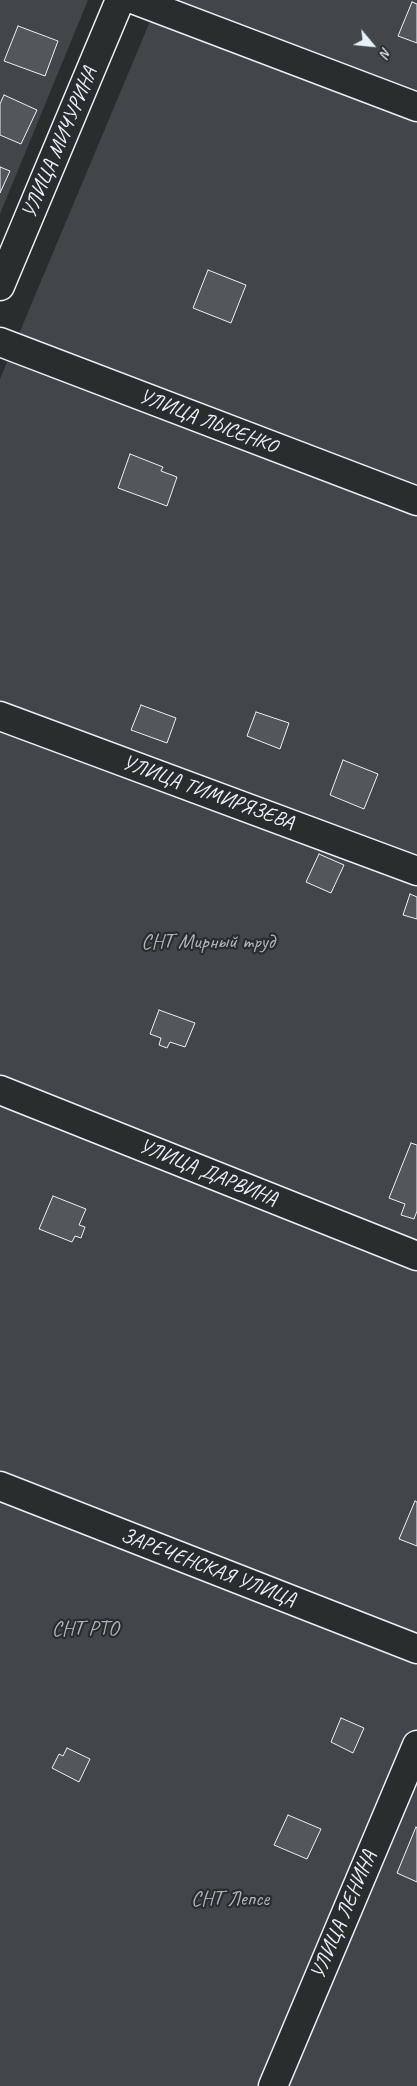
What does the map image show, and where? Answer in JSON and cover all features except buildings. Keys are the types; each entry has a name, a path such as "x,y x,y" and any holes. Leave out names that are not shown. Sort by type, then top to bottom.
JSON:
{"street":[{"name":"УЛИЦА МИЧУРИНА","path":"0,286 120,0"},
{"path":"135,0 417,107"},
{"name":"УЛИЦА ЛЫСЕНКО","path":"0,342 417,501"},
{"name":"УЛИЦА ТИМИРЯЗЕВА","path":"0,716 417,871"},
{"name":"УЛИЦА ДАРВИНА","path":"0,1090 417,1256"},
{"name":"ЗАРЕЧЕНСКАЯ УЛИЦА","path":"0,1486 417,1649"},
{"name":"УЛИЦА ЛЕНИНА","path":"273,2086 417,1745"}],"green space":[{"path":"0,0 88,0 0,214"},
{"name":"СНТ Мирный труд","path":"159,0 417,0 417,2086 0,2086 0,379"}],"park label":[{"name":"СНТ РТО","path":"85,1629"},
{"name":"СНТ Лепсе","path":"230,1899"}]}
